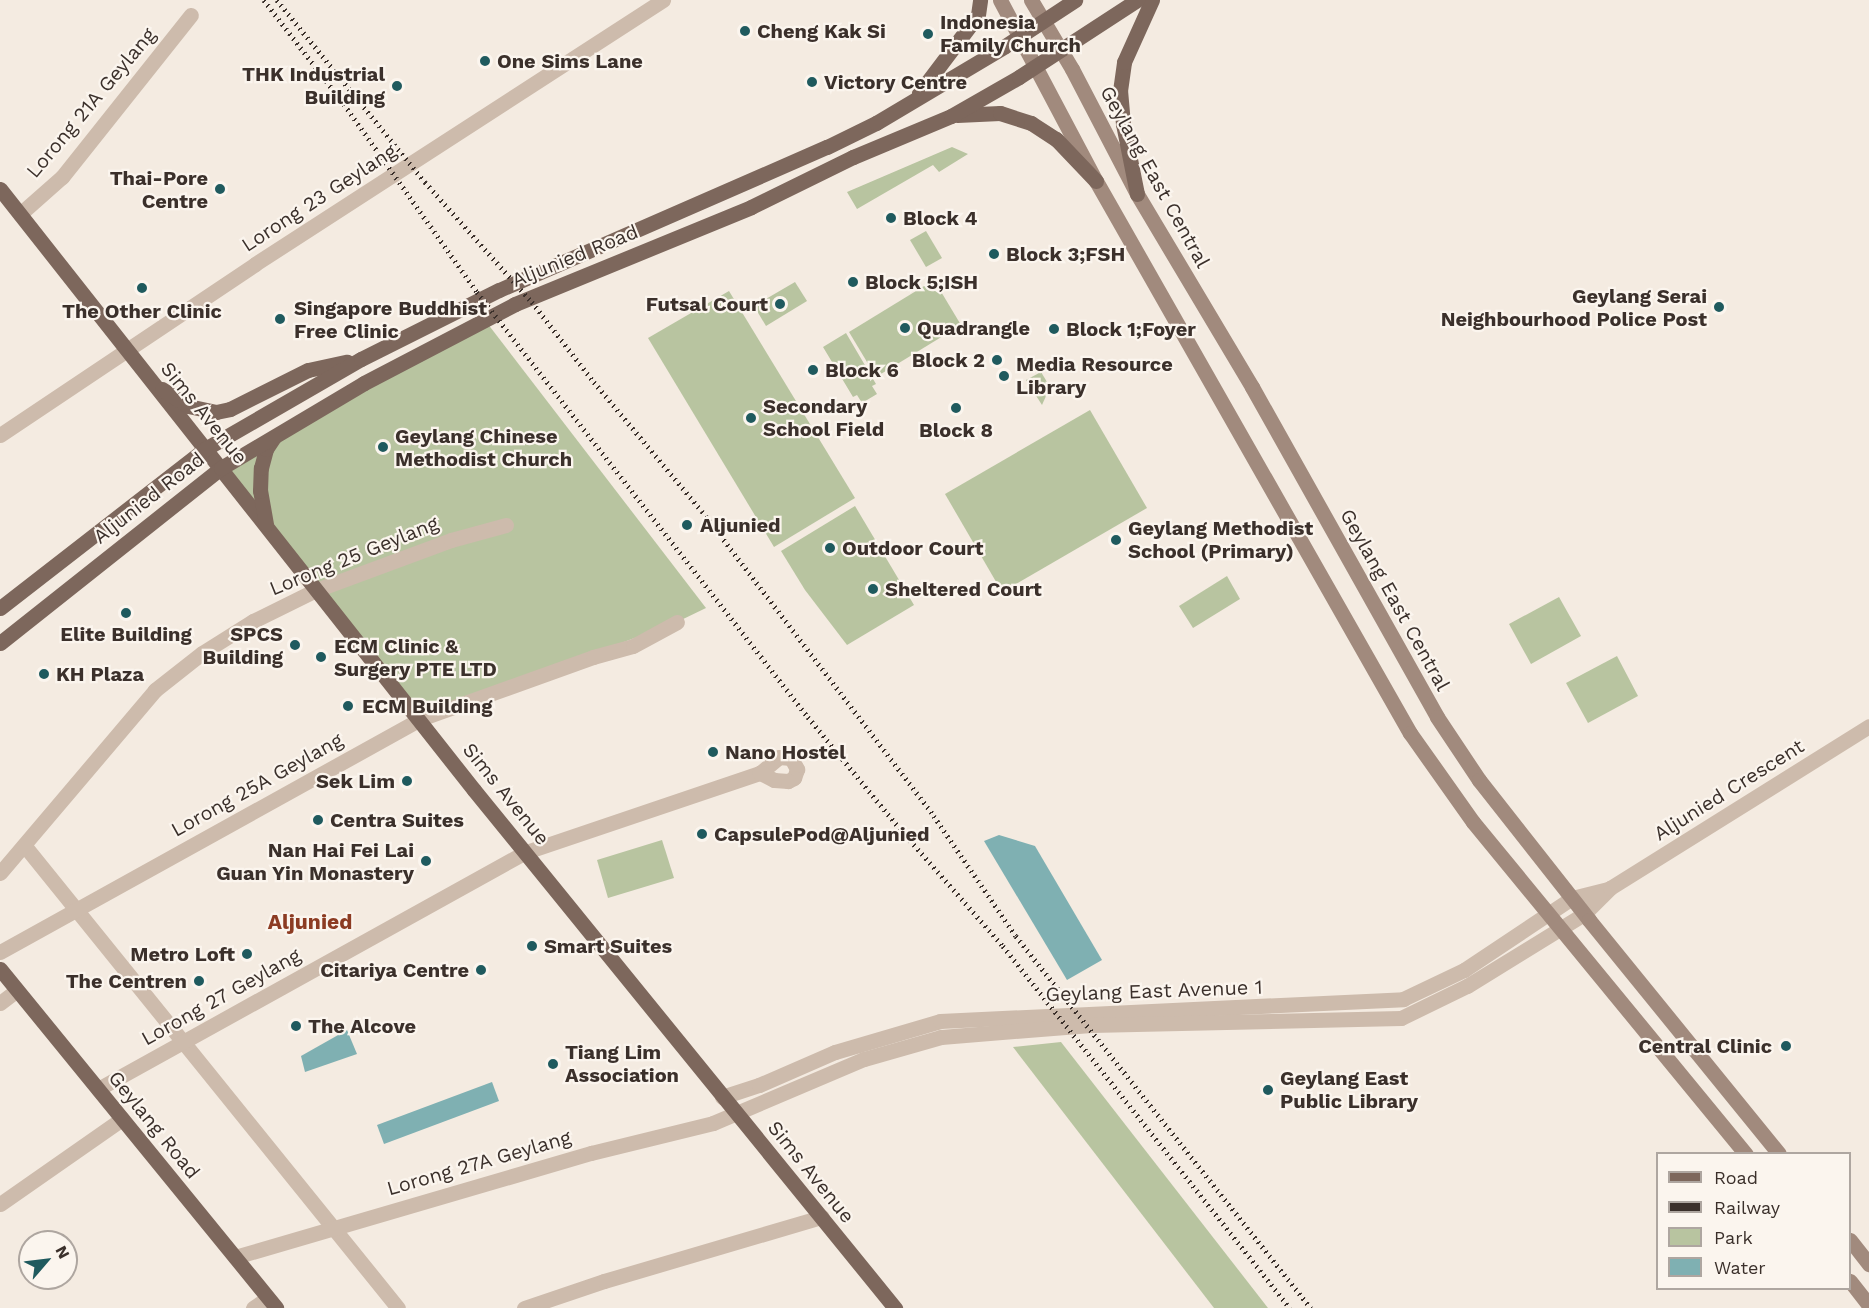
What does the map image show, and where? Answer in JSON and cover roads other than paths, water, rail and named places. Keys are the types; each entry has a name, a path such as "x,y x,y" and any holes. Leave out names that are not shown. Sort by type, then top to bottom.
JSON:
{"main road":[{"path":"911,102 936,73 978,15 981,0"},
{"path":"1000,0 1096,181 1410,733 1473,822 1744,1152"},
{"name":"Geylang East Central","path":"1030,0 1041,22 1072,69 1137,194 1252,387 1437,717 1479,780 1584,914 1777,1152"},
{"name":"Aljunied Road","path":"0,608 205,449 361,359 499,290 827,147 911,102 1075,0"},
{"name":"Aljunied Road","path":"0,643 221,468 364,383 494,314 751,207 853,157 951,116 1035,66 1137,0"},
{"path":"1137,194 1123,124 1120,91 1124,62 1152,0"},
{"path":"951,116 1000,112 1031,123 1056,139 1096,181"},
{"name":"Sims Avenue","path":"0,189 316,590 722,1098 895,1308"},
{"path":"152,383 188,406 216,412 230,409 308,370 361,359"},
{"path":"268,529 260,491 261,468 266,449 275,436"},
{"name":"Geylang Road","path":"0,969 272,1303"},
{"path":"1851,1241 1869,1264"},
{"path":"1851,1282 1869,1305"}],"street":[{"name":"Lorong 23 Geylang","path":"0,435 657,2"},
{"name":"Lorong 21A Geylang","path":"20,214 62,177 191,15"},
{"name":"Lorong 25 Geylang","path":"0,873 155,690 228,636 316,590 451,540 506,525"},
{"name":"Lorong 25A Geylang","path":"0,952 420,719 592,657 633,646 677,622"},
{"name":"Aljunied Crescent","path":"1584,914 1610,888 1869,726"},
{"name":"Lorong 27 Geylang","path":"98,1089 526,852 760,773"},
{"path":"24,845 398,1308"},
{"name":"Aljunied Crescent","path":"1572,898 1610,888"},
{"name":"Geylang East Avenue 1","path":"722,1098 759,1085 835,1052 940,1021 1403,999 1464,970 1572,898"},
{"name":"Geylang East Avenue 1","path":"736,1114 864,1059 941,1037 1091,1025 1401,1018 1467,986 1584,914"},
{"path":"0,1003 17,990"},
{"name":"Lorong 27A Geylang","path":"235,1257 597,1151 702,1126 736,1114"},
{"path":"0,1204 122,1119"},
{"path":"524,1308 615,1278 822,1218"},
{"path":"253,1308 272,1303"}],"water":[{"path":"999,835 1035,846 1102,960 1067,980 984,841"},
{"path":"347,1030 357,1054 305,1072 301,1056"},
{"path":"492,1082 499,1101 384,1144 377,1125"}],"railway":[{"path":"264,0 344,104 477,292 808,717 902,831 1003,946 1290,1308"},
{"path":"277,0 425,182 532,302 594,382 702,511 934,816 1016,936 1311,1308"}],"place":[{"name":"Cheng Kak Si","path":"745,31"},
{"name":"Indonesia Family Church","path":"928,34"},
{"name":"One Sims Lane","path":"485,61"},
{"name":"Victory Centre","path":"812,82"},
{"name":"THK Industrial Building","path":"397,86"},
{"name":"Thai-Pore Centre","path":"220,189"},
{"name":"Block 4","path":"891,218"},
{"name":"Block 3;FSH","path":"994,254"},
{"name":"Block 5;ISH","path":"853,282"},
{"name":"The Other Clinic","path":"142,288"},
{"name":"Futsal Court","path":"780,304"},
{"name":"Geylang Serai Neighbourhood Police Post","path":"1719,307"},
{"name":"Singapore Buddhist Free Clinic","path":"280,319"},
{"name":"Quadrangle","path":"905,328"},
{"name":"Block 1;Foyer","path":"1054,329"},
{"name":"Block 2","path":"997,360"},
{"name":"Block 6","path":"813,370"},
{"name":"Media Resource Library","path":"1004,376"},
{"name":"Block 8","path":"956,408"},
{"name":"Secondary School Field","path":"751,418"},
{"name":"Geylang Chinese Methodist Church","path":"383,447"},
{"name":"Aljunied","path":"687,525"},
{"name":"Geylang Methodist School (Primary)","path":"1116,540"},
{"name":"Outdoor Court","path":"830,548"},
{"name":"Sheltered Court","path":"873,589"},
{"name":"Elite Building","path":"126,613"},
{"name":"SPCS Building","path":"295,645"},
{"name":"ECM Clinic & Surgery PTE LTD","path":"321,657"},
{"name":"KH Plaza","path":"44,674"},
{"name":"ECM Building","path":"348,706"},
{"name":"Nano Hostel","path":"713,752"},
{"name":"Sek Lim","path":"407,781"},
{"name":"Centra Suites","path":"318,820"},
{"name":"CapsulePod@Aljunied","path":"702,834"},
{"name":"Nan Hai Fei Lai Guan Yin Monastery","path":"426,861"},
{"name":"Smart Suites","path":"532,946"},
{"name":"Metro Loft","path":"247,954"},
{"name":"Citariya Centre","path":"481,970"},
{"name":"The Centren","path":"199,981"},
{"name":"The Alcove","path":"296,1026"},
{"name":"Central Clinic","path":"1786,1046"},
{"name":"Tiang Lim Association","path":"553,1064"},
{"name":"Geylang East Public Library","path":"1268,1090"}],"district":[{"name":"Aljunied","path":"310,922"}]}
